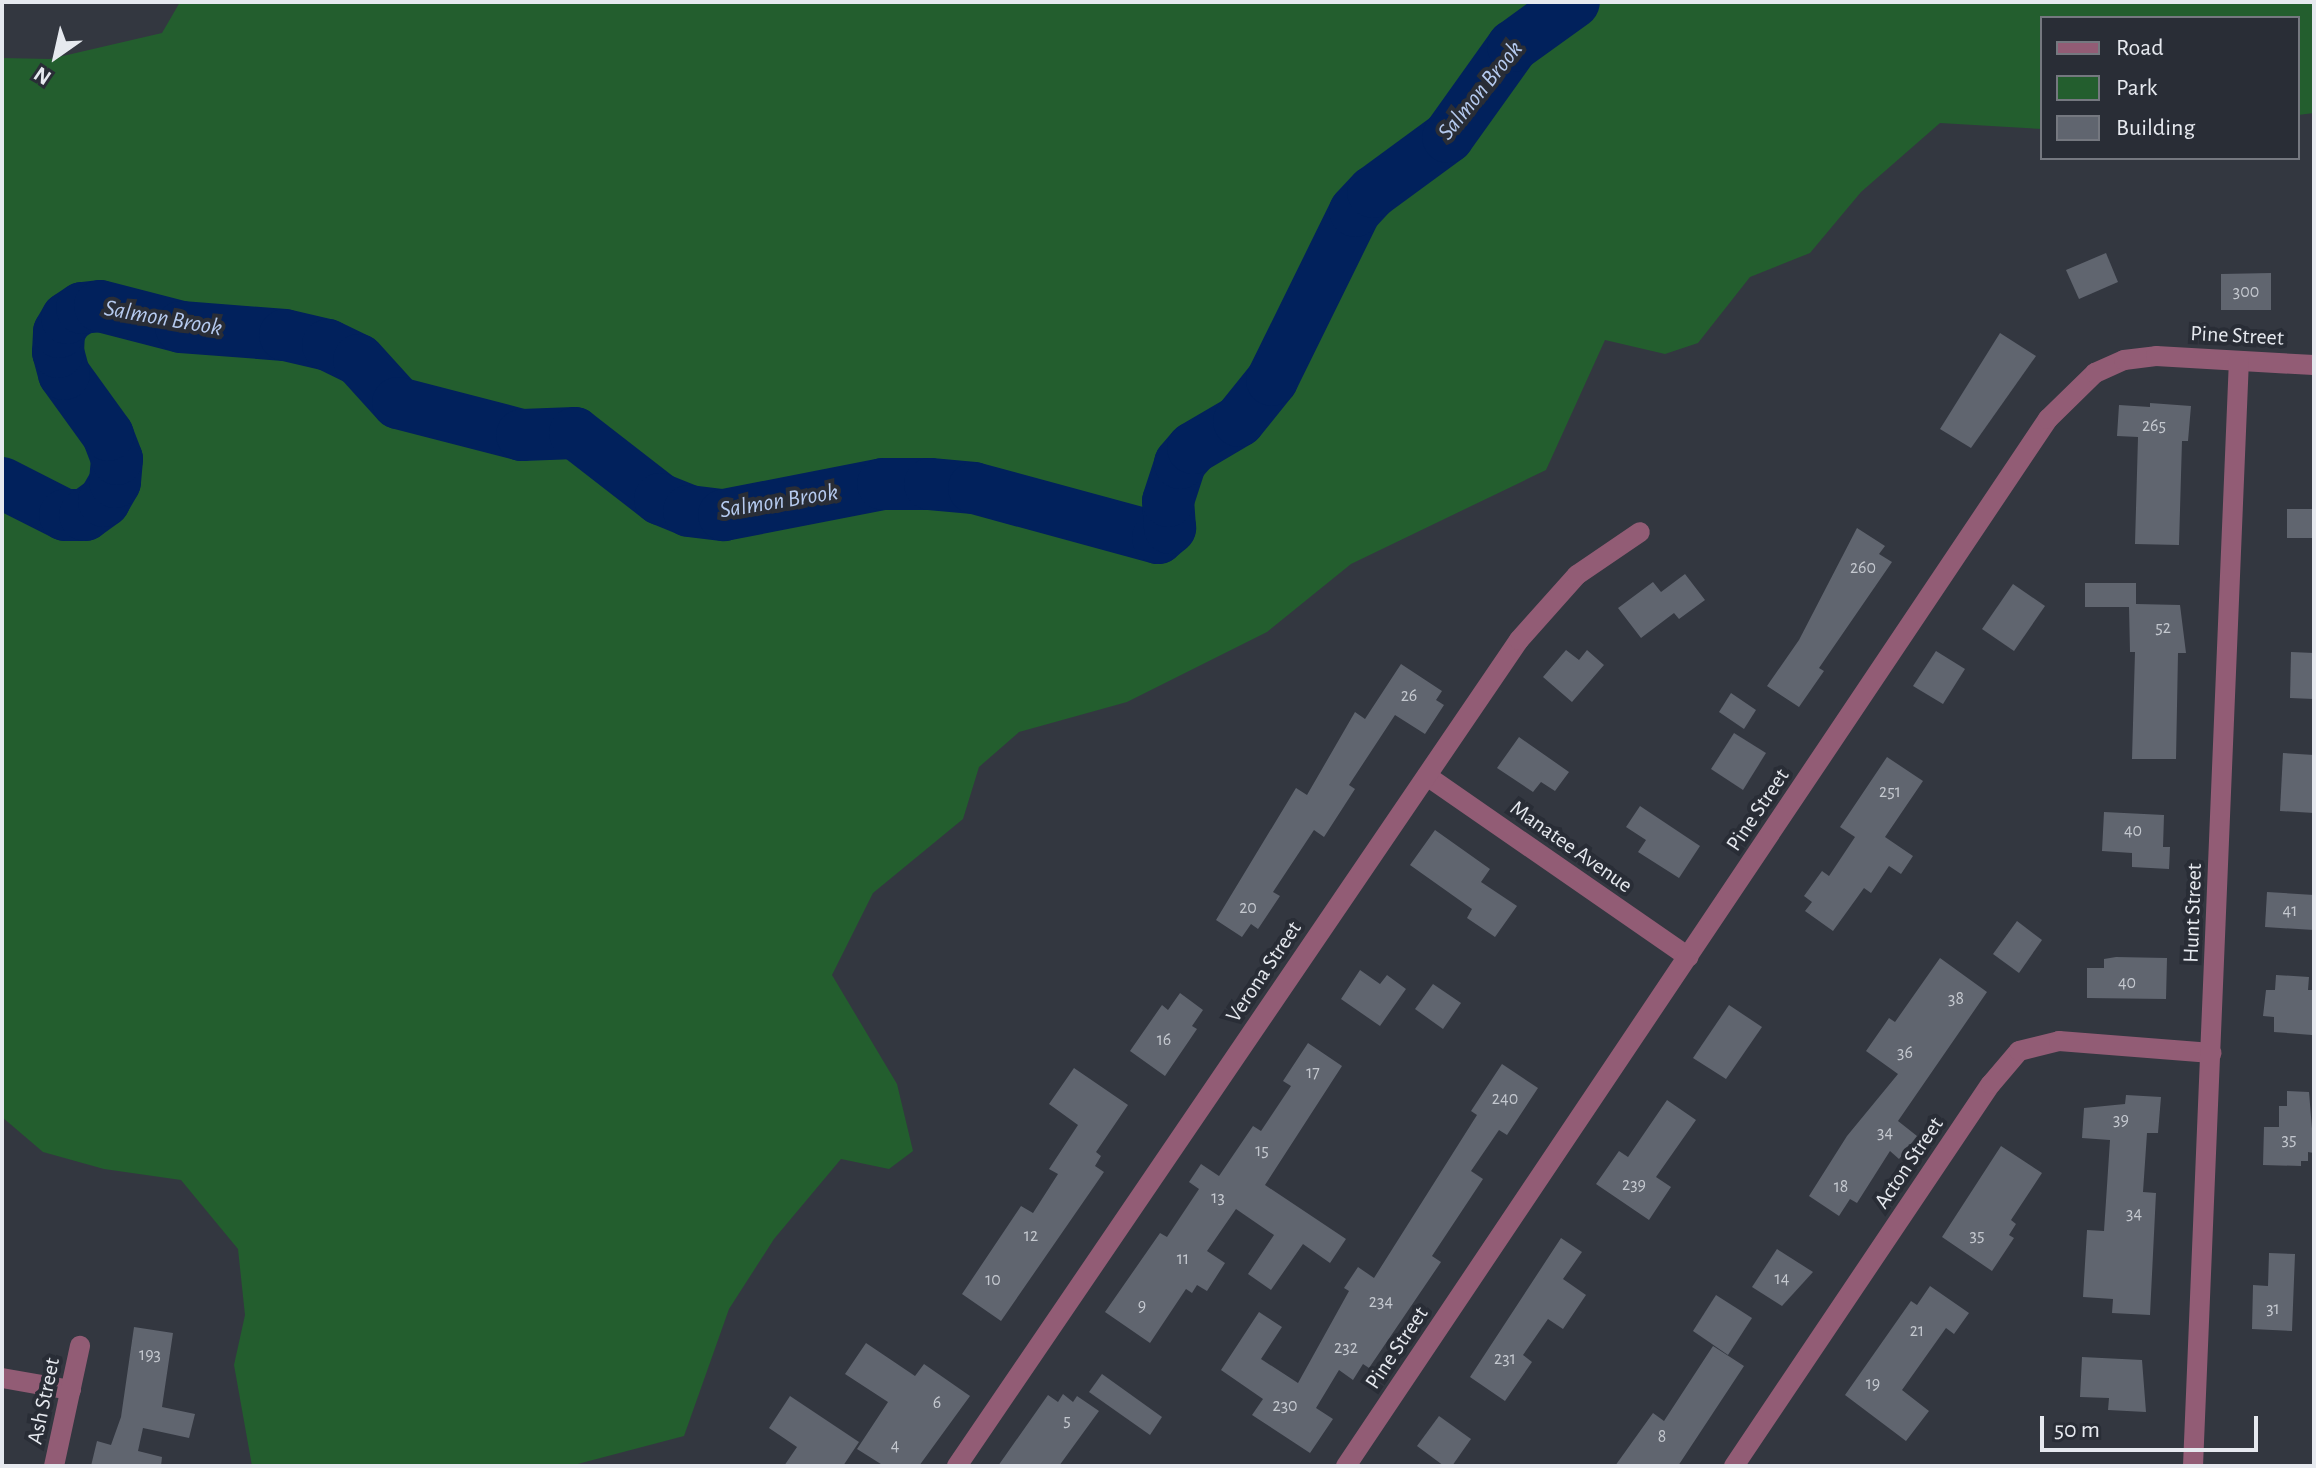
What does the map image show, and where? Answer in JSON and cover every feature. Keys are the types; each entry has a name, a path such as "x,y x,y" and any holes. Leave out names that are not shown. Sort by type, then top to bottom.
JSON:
{"street":[{"name":"Pine Street","path":"1346,1466 2048,419 2095,373 2124,360 2156,356 2314,365"},
{"name":"Hunt Street","path":"2193,1466 2239,361"},
{"name":"Verona Street","path":"957,1466 1546,606 1577,575 1640,532"},
{"name":"Manatee Avenue","path":"1427,776 1688,957"},
{"name":"Acton Street","path":"1734,1466 1991,1084 2019,1051 2059,1041 2212,1053"},
{"name":"Ash Street","path":"54,1466 80,1346"},
{"path":"2,1378 71,1390"}],"green space":[{"path":"180,2 2314,2 2314,113 2300,115 2300,16 2040,16 2040,129 1940,123 1861,192 1810,253 1750,277 1698,343 1665,354 1605,340 1546,470 1351,564 1267,632 1127,702 1019,732 979,767 963,819 873,893 832,975 897,1084 913,1151 889,1169 841,1159 774,1239 729,1309 684,1436 570,1466 252,1466 234,1365 245,1315 238,1249 181,1180 104,1169 43,1152 2,1117 2,58 50,59 162,33"}],"building":[{"path":"2106,253 2118,282 2079,299 2066,270"},
{"path":"2271,273 2271,310 2221,310 2221,274"},
{"path":"2000,333 2036,356 1971,448 1940,429"},
{"path":"2150,403 2191,406 2188,441 2182,441 2179,545 2135,544 2138,437 2117,436 2119,405 2150,407"},
{"path":"2287,509 2314,509 2314,538 2287,538"},
{"path":"1857,528 1885,546 1879,554 1892,562 1819,668 1824,671 1799,707 1767,686 1799,640"},
{"path":"1685,574 1705,600 1679,619 1674,613 1641,638 1618,608 1653,582 1661,592"},
{"path":"2085,583 2136,583 2136,604 2180,605 2186,653 2178,653 2176,759 2132,759 2135,652 2130,652 2129,607 2085,607"},
{"path":"2013,584 2045,606 2014,651 1982,629"},
{"path":"1566,650 1579,660 1587,650 1604,665 1572,702 1543,677"},
{"path":"1936,651 1965,669 1943,704 1913,686"},
{"path":"2291,652 2314,653 2314,699 2290,698"},
{"path":"1401,664 1442,691 1436,700 1444,705 1425,734 1395,715 1349,785 1355,789 1324,837 1314,830 1273,892 1280,896 1258,929 1251,924 1242,937 1216,920 1296,788 1307,795 1355,712 1365,719"},
{"path":"1731,693 1756,710 1744,729 1719,712"},
{"path":"1734,733 1766,753 1743,790 1711,769"},
{"path":"1519,737 1569,772 1555,791 1541,782 1533,792 1497,768"},
{"path":"2283,753 2314,755 2314,813 2280,811"},
{"path":"1887,757 1923,781 1885,837 1913,856 1901,874 1889,866 1871,893 1864,888 1833,931 1805,911 1812,902 1804,896 1822,871 1829,876 1855,837 1840,827"},
{"path":"1640,806 1700,846 1679,878 1638,852 1646,840 1626,827"},
{"path":"2104,812 2164,815 2163,847 2170,847 2169,869 2132,867 2132,853 2102,851"},
{"path":"1435,830 1490,869 1481,882 1517,906 1495,937 1467,918 1472,909 1410,865"},
{"path":"2267,892 2314,895 2314,930 2265,927"},
{"path":"2017,921 2042,940 2019,973 1993,954"},
{"path":"1940,958 1987,992 1898,1121 1917,1136 1899,1159 1890,1151 1857,1203 1850,1199 1839,1216 1809,1196 1847,1136 1898,1074 1866,1051 1889,1018 1895,1022"},
{"path":"2167,958 2166,999 2087,998 2087,968 2104,968 2104,959"},
{"path":"1360,970 1380,984 1387,975 1406,989 1380,1026 1341,999"},
{"path":"2276,975 2309,977 2308,990 2314,990 2312,1035 2274,1032 2274,1017 2263,1016 2266,990 2275,990"},
{"path":"1433,984 1461,1003 1443,1029 1415,1009"},
{"path":"1180,993 1203,1010 1192,1026 1197,1029 1165,1076 1130,1051 1162,1005 1168,1010"},
{"path":"1729,1005 1762,1027 1726,1079 1693,1058"},
{"path":"1308,1043 1342,1066 1265,1185 1346,1239 1330,1263 1303,1244 1271,1290 1248,1274 1274,1235 1236,1209 1207,1251 1225,1263 1207,1291 1197,1285 1192,1293 1186,1289 1150,1343 1105,1312 1160,1233 1167,1237 1199,1189 1189,1182 1201,1164 1219,1176 1253,1126 1261,1131 1291,1086 1283,1081"},
{"path":"1502,1064 1538,1088 1507,1135 1499,1130 1471,1171 1483,1179 1432,1256 1441,1262 1369,1368 1363,1364 1353,1380 1339,1370 1316,1408 1333,1419 1310,1453 1252,1415 1263,1399 1221,1370 1259,1312 1282,1327 1261,1359 1298,1383 1349,1291 1344,1288 1358,1267 1374,1278 1477,1115 1471,1111"},
{"path":"1074,1068 1128,1105 1096,1152 1101,1156 1095,1166 1104,1172 1001,1321 962,1294 1021,1206 1033,1213 1058,1174 1049,1169 1078,1125 1049,1104"},
{"path":"2287,1091 2309,1092 2314,1153 2308,1152 2308,1161 2301,1161 2301,1166 2263,1165 2264,1127 2279,1127 2279,1106 2287,1106"},
{"path":"2126,1095 2161,1097 2158,1133 2147,1133 2143,1192 2156,1193 2150,1315 2112,1313 2113,1299 2083,1297 2087,1230 2104,1231 2110,1140 2082,1138 2084,1108 2125,1104"},
{"path":"1667,1100 1696,1120 1656,1177 1671,1187 1649,1220 1596,1184 1619,1151 1628,1157"},
{"path":"2001,1146 2042,1173 2011,1220 2016,1224 2009,1235 2014,1238 1992,1271 1942,1237"},
{"path":"1561,1238 1582,1252 1563,1279 1586,1295 1563,1329 1548,1319 1523,1355 1532,1362 1505,1401 1470,1377"},
{"path":"1777,1249 1813,1272 1782,1306 1752,1287"},
{"path":"2269,1253 2295,1254 2292,1331 2252,1329 2253,1285 2268,1286"},
{"path":"1930,1286 1969,1313 1954,1334 1946,1328 1902,1390 1929,1411 1906,1441 1845,1395 1911,1301 1917,1305"},
{"path":"1716,1295 1752,1318 1728,1355 1693,1331"},
{"path":"134,1327 173,1333 162,1407 195,1414 189,1438 143,1428 138,1451 162,1457 161,1466 91,1466 97,1441 111,1445 121,1417"},
{"path":"866,1343 915,1376 924,1364 970,1396 919,1466 884,1466 857,1449 888,1402 845,1374"},
{"path":"1713,1346 1744,1366 1678,1466 1615,1466 1653,1413 1664,1421"},
{"path":"2082,1357 2142,1360 2146,1412 2108,1410 2109,1398 2080,1397"},
{"path":"1102,1374 1162,1417 1150,1435 1089,1392"},
{"path":"1063,1394 1073,1402 1077,1396 1099,1411 1059,1466 998,1466 1048,1395 1058,1402"},
{"path":"790,1396 859,1442 843,1466 784,1466 797,1447 769,1428"},
{"path":"1439,1416 1471,1439 1452,1466 1444,1466 1417,1446"}],"waterway":[{"name":"Salmon Brook","path":"2,483 65,515 85,515 104,501 115,482 117,459 108,435 64,374 58,352 59,332 67,318 82,308 100,306 181,327 285,335 328,345 359,360 398,403 522,435 575,433 660,499 689,511 724,515 883,484 930,484 974,488 1158,538 1170,528 1168,501 1180,463 1193,448 1239,421 1272,380 1355,211 1373,192 1448,137 1513,46 1574,2"}]}
